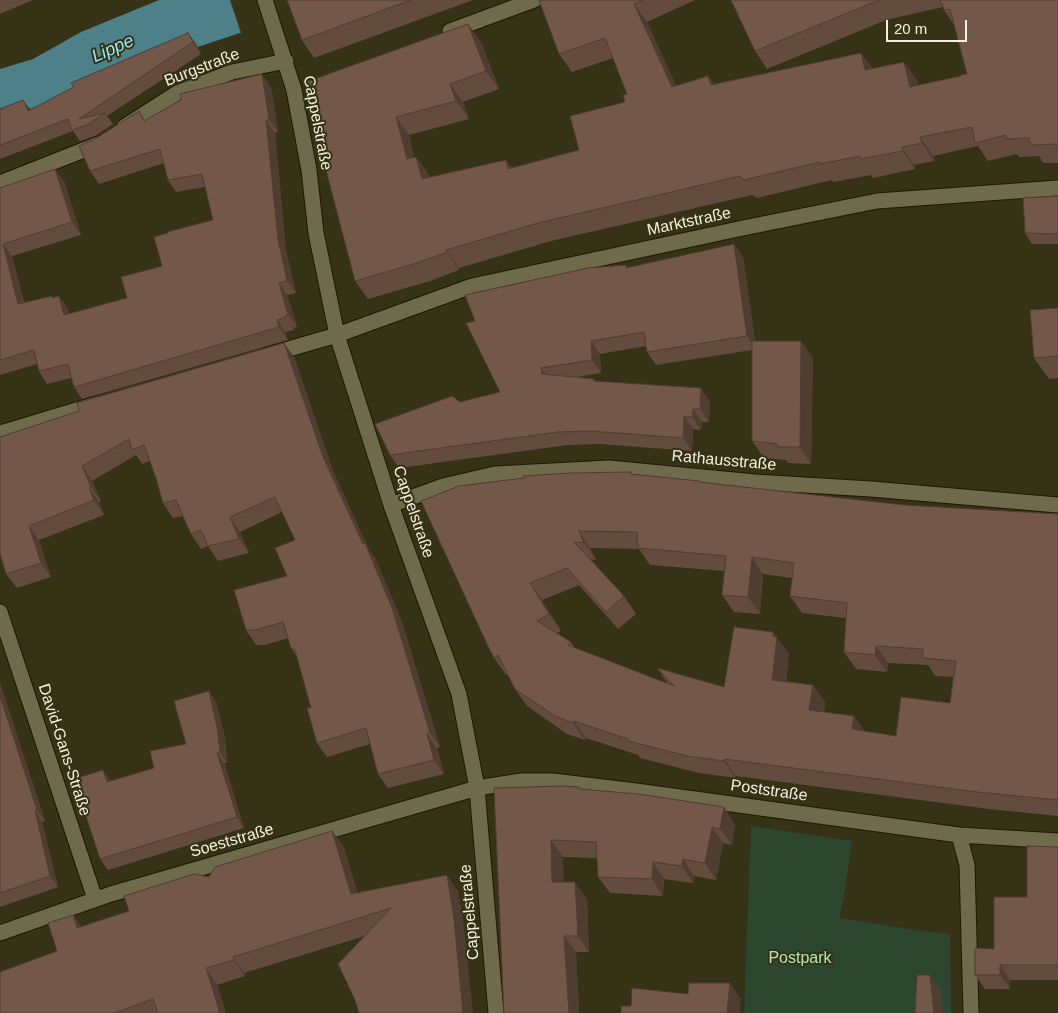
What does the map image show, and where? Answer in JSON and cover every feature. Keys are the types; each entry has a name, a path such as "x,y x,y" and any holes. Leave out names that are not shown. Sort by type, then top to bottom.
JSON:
{"street":[{"name":"Cappelstraße","path":"265,0 286,61 299,88 316,233 337,335 391,505 459,694 477,788 496,1013"},
{"path":"432,38 534,0"},
{"name":"Burgstraße","path":"0,183 99,144 177,93 232,72 286,61"},
{"name":"Marktstraße","path":"253,359 337,335 472,286 868,203 1058,188"},
{"path":"0,433 112,400"},
{"name":"Rathausstraße","path":"391,505 443,486 495,474 609,468 755,482 872,489 1058,505"},
{"name":"David-Gans-Straße","path":"0,612 95,899"},
{"name":"Poststraße","path":"477,788 520,781 553,781 959,835 1058,841"},
{"name":"Soeststraße","path":"0,933 95,899 477,788"},
{"path":"959,835 967,864 971,1013"}],"green space":[{"name":"Postpark","path":"751,826 852,841 839,918 950,934 951,1013 744,1013"}],"water":[{"name":"Lippe","path":"159,0 296,0 243,32 149,63 33,113 30,108 0,118 0,69 33,59 81,32"}],"pier":[{"path":"230,0 292,0 294,4 242,36"}],"building":[{"path":"287,0 411,0 302,40"},
{"path":"539,0 643,0 634,4 672,87 708,76 711,85 861,53 865,70 904,62 910,87 967,74 950,9 944,10 940,0 1058,0 1058,144 1031,145 1029,138 1007,139 1006,135 975,143 972,127 920,137 922,143 902,147 903,151 860,159 860,156 820,164 820,162 744,180 740,176 538,223 446,250 447,252 417,263 355,281 327,174 306,82 468,24 486,71 450,84 456,101 396,117 407,159 416,157 422,179 506,160 508,169 579,150 570,116 625,102 623,95 627,94 605,38 559,54"},
{"path":"731,0 882,0 755,51"},
{"path":"188,33 193,42 79,119 105,113 87,125 72,130 68,119 0,145 0,109 23,100 28,111 74,87 71,83"},
{"path":"262,74 269,120 266,120 278,239 287,281 279,283 288,315 277,320 279,327 74,387 68,364 39,371 34,350 0,360 0,188 55,169 72,222 3,244 18,304 59,296 64,315 127,298 121,277 162,266 154,237 213,220 202,174 168,180 160,149 90,171 79,146 95,139 139,111 144,121 181,100 180,94"},
{"path":"1058,196 1058,234 1025,233 1023,198"},
{"path":"734,244 747,336 647,352 644,332 591,341 592,360 541,368 542,374 594,379 594,381 701,388 700,409 693,409 692,417 684,416 683,438 591,431 558,432 390,455 375,424 452,396 460,402 500,392 466,323 475,321 465,295 588,268 626,265 626,268"},
{"path":"1058,308 1058,356 1034,358 1030,310"},
{"path":"752,341 801,341 800,447 777,447 777,444 752,441"},
{"path":"284,343 323,457 363,544 365,543 392,608 430,733 427,734 434,760 378,774 366,728 317,743 307,708 311,708 295,650 291,648 283,622 255,630 246,630 234,590 287,576 275,548 295,540 275,497 230,517 239,539 208,546 201,530 191,534 176,500 163,503 144,445 132,450 129,439 82,466 94,500 29,526 41,563 6,574 0,554 0,437 79,411 77,403"},
{"path":"631,472 631,474 904,505 1058,514 1058,800 977,792 724,759 724,761 687,756 628,741 628,739 555,716 515,689 498,655 494,658 421,501 459,486 524,478 523,476","holes":["579,531 637,532 638,548 726,556 722,595 748,597 752,557 794,563 790,596 847,603 844,652 875,655 876,646 923,649 923,658 956,661 950,703 901,697 896,736 852,729 854,716 809,710 813,685 772,680 777,637 773,636 773,632 734,627 724,687 657,668 674,686 568,645 571,642 537,621 549,614 530,583 567,568 606,612 624,596 574,542 584,543"]},
{"path":"209,691 217,727 220,752 217,753 237,817 100,859 74,779 103,770 107,782 154,768 150,751 186,744 174,701"},
{"path":"0,696 37,810 35,810 50,876 0,893"},
{"path":"564,786 638,794 724,807 720,829 712,827 705,863 683,859 682,866 653,862 652,879 598,877 596,842 551,840 552,882 575,882 578,936 564,936 569,1013 504,1013 494,788"},
{"path":"332,831 351,894 447,875 454,919 463,1013 359,1013 338,964 391,908 233,957 234,960 206,968 220,1013 158,1013 153,999 114,1013 0,1013 0,972 57,951 48,923 73,915 77,928 129,911 124,896 194,874 209,877 215,867"},
{"path":"1027,846 1058,847 1058,965 1000,965 1000,975 975,975 975,948 994,949 994,897 1027,897"},
{"path":"917,975 930,975 934,1013 915,1013"},
{"path":"689,983 730,983 727,1013 621,1013 621,1006 631,1006 632,988 688,994"}]}
